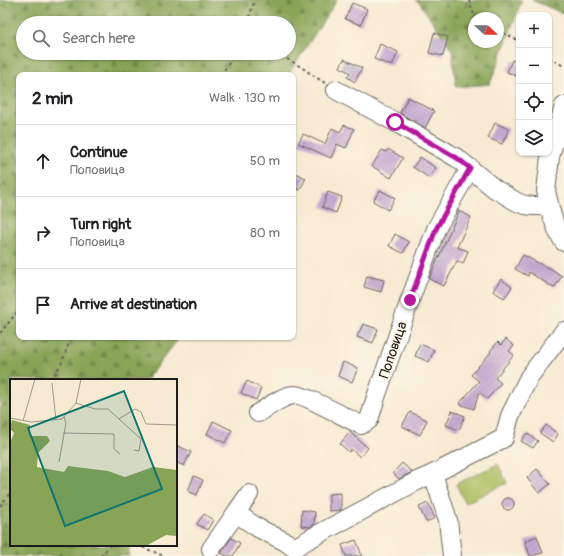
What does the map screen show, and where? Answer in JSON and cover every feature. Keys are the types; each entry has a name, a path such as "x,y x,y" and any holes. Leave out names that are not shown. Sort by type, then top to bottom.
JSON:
{"street":[{"path":"336,90 457,158 495,188 516,202 533,206 549,206"},
{"path":"564,106 557,158 546,191 549,206 558,232 564,242"},
{"name":"Поповица","path":"258,413 285,396 296,394 361,425 369,420 407,308 436,229 470,168"},
{"path":"236,513 258,528 286,542 294,548 417,481 504,438 510,416 529,377 564,330"},
{"path":"433,474 448,520 452,556"},
{"path":"211,549 249,494"}],"path":[{"path":"249,16 255,0"},
{"path":"469,0 473,12"},
{"path":"504,33 516,39"},
{"path":"223,72 231,60"},
{"path":"287,60 336,90"},
{"path":"552,60 564,66"},
{"path":"0,333 16,314"},
{"path":"53,379 62,362 70,340"},
{"path":"0,506 10,493"},
{"path":"101,556 109,546"},
{"path":"139,546 164,556"}],"green space":[{"path":"0,0 337,0 290,72 16,72 16,340 178,340 147,379 10,379 10,546 129,546 129,556 0,556"},
{"path":"415,0 522,0 517,12 516,12 516,16 504,47 504,12 468,12 468,48 504,48 490,84 456,87 452,50 419,2"},
{"path":"532,0 564,0 564,14"},
{"path":"498,464 507,483 465,503 456,484"}],"building":[{"path":"352,3 367,9 361,25 345,19"},
{"path":"434,33 448,37 443,56 429,53"},
{"path":"380,44 398,52 392,66 374,59"},
{"path":"344,59 362,68 355,82 347,77 350,73 340,67"},
{"path":"512,60 516,62 516,76 507,72"},
{"path":"408,97 434,111 425,128 400,113"},
{"path":"495,123 509,129 502,144 488,138"},
{"path":"344,125 354,129 346,148 337,144 331,158 298,143 303,134 325,144 332,128 340,132"},
{"path":"388,149 403,158 391,178 372,166 382,150 386,152"},
{"path":"420,157 436,168 429,178 413,167"},
{"path":"296,173 306,178 300,190 296,188"},
{"path":"380,190 395,198 388,210 373,201"},
{"path":"328,192 342,197 336,213 322,207"},
{"path":"459,211 471,217 457,247 468,251 463,264 457,261 444,286 429,279"},
{"path":"395,234 409,242 403,253 389,246"},
{"path":"523,255 548,267 562,276 554,288 529,272 528,276 515,269"},
{"path":"367,276 384,280 381,292 364,287"},
{"path":"501,279 512,287 504,298 493,291"},
{"path":"363,324 378,329 373,343 357,337"},
{"path":"506,339 514,346 509,351 514,355 495,378 501,383 487,399 479,392 474,409 459,404 479,381 471,375 498,342 501,345"},
{"path":"420,344 434,350 429,362 415,356"},
{"path":"343,362 358,368 352,382 338,376"},
{"path":"247,381 261,388 256,400 241,393"},
{"path":"452,411 465,416 459,430 446,425"},
{"path":"410,412 427,420 420,435 402,426"},
{"path":"213,421 232,430 225,443 207,434"},
{"path":"546,425 558,434 553,442 540,433"},
{"path":"350,432 368,448 360,457 351,449 349,452 340,444"},
{"path":"527,433 538,441 533,448 521,441"},
{"path":"177,445 191,452 184,466 177,462"},
{"path":"402,463 412,472 399,479 393,473"},
{"path":"537,469 550,484 539,493 527,478"},
{"path":"194,476 203,480 197,495 188,491"},
{"path":"341,493 341,510 329,511 329,494"},
{"path":"506,498 510,498 514,504 510,510 506,510 502,506 502,502"},
{"path":"428,503 435,518 426,522 419,507"},
{"path":"302,510 315,512 314,525 310,527 301,526"},
{"path":"204,514 213,520 207,530 197,524"},
{"path":"537,536 543,553 530,556 525,541"},
{"path":"231,538 240,543 233,556 227,556 221,553"},
{"path":"356,540 362,556 346,556 342,545"}],"route":[{"path":"395,122 457,158 470,168 436,229 410,300"}]}
